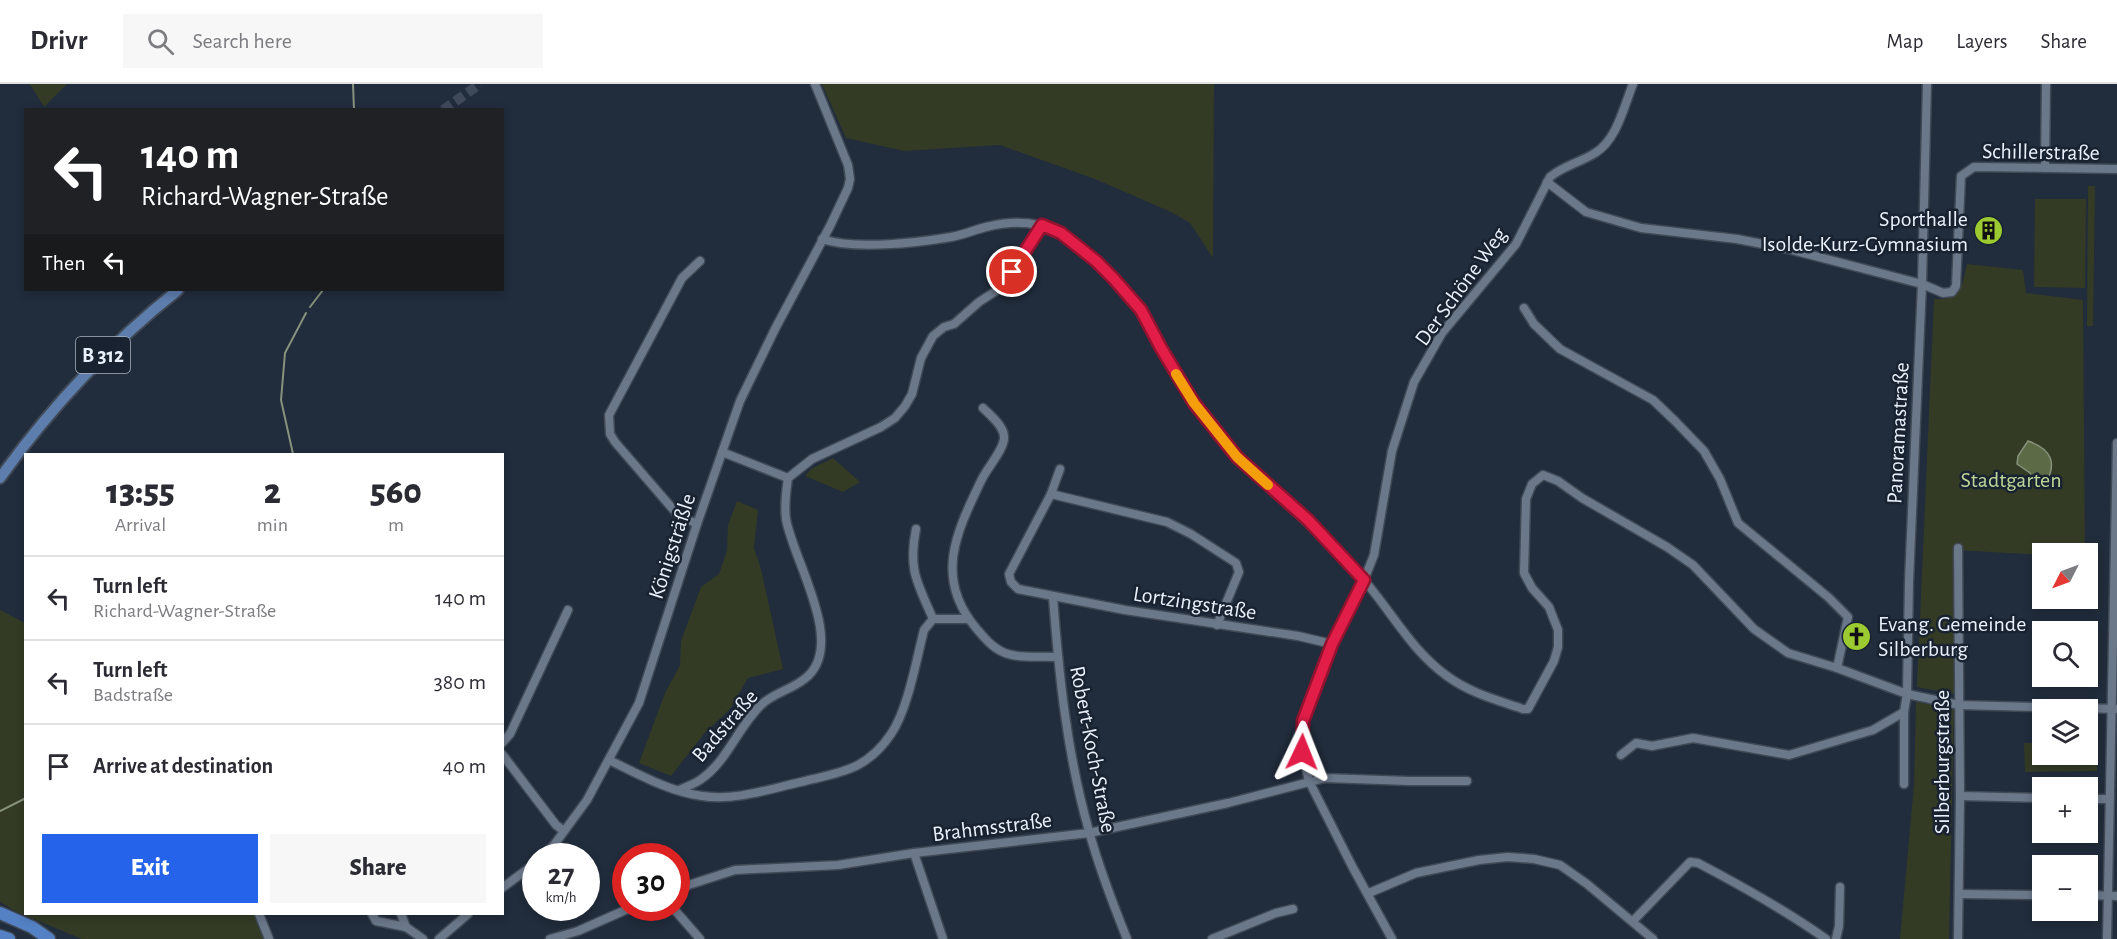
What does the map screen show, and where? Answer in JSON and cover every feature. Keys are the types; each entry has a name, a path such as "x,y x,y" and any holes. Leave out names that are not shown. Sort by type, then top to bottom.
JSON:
{"highway":[{"path":"0,913 32,927 49,939"},
{"path":"0,921 43,939"},
{"path":"0,936 9,939"}],"main road":[{"name":"B 312","path":"0,478 38,427 78,381 130,329 177,291"}],"street":[{"name":"Königsträßle","path":"554,843 586,800 639,704 697,524 745,391 848,188 850,179 848,165 815,84"},
{"name":"Der Schöne Weg","path":"1392,939 1309,781 1302,752 1303,721 1332,644 1374,555 1392,451 1414,382 1442,333 1516,244 1546,182 1556,172 1597,153 1606,144 1615,129 1632,84"},
{"name":"Panoramastraße","path":"1904,784 1904,712 1907,694 1927,84"},
{"path":"2045,168 2046,84"},
{"name":"Schillerstraße","path":"1922,284 1943,293 1952,292 1956,286 1961,176 1966,171 1974,167 2117,169"},
{"path":"1546,182 1586,212 1641,228 1748,241 1788,249 1922,284"},
{"path":"822,239 834,243 865,244 953,237 988,226 1013,223 1042,225 1061,233 1096,261 1141,310 1194,403 1237,457 1308,520 1364,580 1406,637 1446,676 1483,696 1528,709 1554,661 1558,647 1558,630 1549,608 1532,588 1524,573 1526,499 1532,484 1543,475 1558,481 1693,565 1754,629 1788,653 1838,668 1907,694 1959,705 2114,709"},
{"path":"722,452 788,478 812,459 881,427 895,418 912,394 921,358 933,336 944,327 954,324 979,302 1002,287 1042,225"},
{"path":"697,524 678,515 615,442 610,434 609,415 682,278 700,261"},
{"path":"1524,308 1534,324 1560,349 1653,400 1704,451 1720,479 1738,523 1828,597 1848,617 1838,668"},
{"path":"983,408 1003,430 1005,436 1003,444 981,479 955,543 952,575 955,592 968,619 995,648 1012,655 1058,657"},
{"path":"2107,937 2106,896 2114,709 2112,641 2117,443"},
{"path":"1060,470 1051,494 1167,522 1191,534 1236,563 1239,572 1217,625"},
{"name":"Badstraße","path":"679,790 701,779 715,766 761,705 777,693 807,677 816,666 820,654 820,630 807,579 786,522 784,502 788,478"},
{"name":"Lortzingstraße","path":"1051,494 1009,574 1011,582 1018,590 1217,625 1286,634 1332,644"},
{"path":"916,529 912,563 916,581 933,619"},
{"name":"Silberburgstraße","path":"1958,548 1960,796 1958,939"},
{"name":"Robert-Koch-Straße","path":"1053,597 1066,725 1089,833 1127,939"},
{"path":"504,741 510,734 568,610"},
{"path":"933,619 968,619"},
{"path":"609,760 648,779 679,790 699,796 718,798 746,795 835,774 856,766 869,758 891,735 901,716 924,630 933,619"},
{"path":"1621,755 1636,743 1652,746 1693,738 1789,755 1872,730 1904,712"},
{"path":"504,757 556,825 564,831"},
{"name":"Brahmsstraße","path":"690,884 735,870 838,865 914,853 1089,833 1228,803 1325,778 1467,781"},
{"path":"1960,796 2032,798"},
{"path":"2098,799 2109,799"},
{"path":"914,853 943,939"},
{"path":"1368,893 1416,873 1479,860 1508,857 1534,859 1560,866 1633,921 1653,939"},
{"path":"1633,921 1690,862 1698,863 1750,890 1826,939"},
{"path":"504,887 522,873"},
{"path":"1836,939 1839,926 1840,887"},
{"path":"1959,894 2032,895"},
{"path":"2098,896 2117,896"},
{"path":"1212,939 1293,909"},
{"path":"259,915 269,939"},
{"path":"373,915 376,921 406,927 423,939"},
{"path":"401,915 406,927"},
{"path":"441,937 467,915"},
{"path":"550,939 578,931 612,916"},
{"path":"684,921 700,939"},
{"path":"441,937 453,939"}],"green space":[{"path":"30,84 67,84 44,107"},
{"path":"822,84 1214,84 1213,258 1190,223 1171,212 1095,179 1000,145 904,151 846,138"},
{"path":"2088,186 2095,186 2093,326 2087,326"},
{"path":"2035,199 2086,199 2085,288 2034,287"},
{"name":"Stadtgarten","path":"1967,264 2023,270 2026,293 2083,300 2085,543 2032,543 2032,554 1955,550 1954,694 1917,687 1934,299 1946,299 1962,285"},
{"path":"833,458 860,482 843,492 805,476 811,469"},
{"path":"737,501 758,510 754,548 761,569 783,669 748,678 730,709 704,734 671,776 639,763 665,693 680,665 681,641 701,587 719,574 727,550 728,525"},
{"path":"0,610 24,622 24,915 0,902"},
{"path":"1916,702 1954,709 1949,939 1900,939 1914,785"},
{"path":"2024,743 2032,743 2032,765 2097,765 2097,771 2025,772"},
{"path":"24,915 255,915 265,939 82,939"}],"shaded area":[{"path":"2028,441 2042,448 2050,458 2051,470 2045,484 2035,482 2030,473 2017,464 2018,456"}],"waterway":[{"path":"353,84 354,108"},
{"path":"310,307 322,291"},
{"path":"293,453 281,400 285,353 306,313"},
{"path":"0,811 24,799"}],"tunnel":[{"path":"446,108 480,84"}],"slow traffic":[{"path":"1176,374 1194,403 1237,457 1268,485"}],"place":[{"name":"Sporthalle Isolde-Kurz-Gymnasium","path":"1989,231"},
{"name":"Evang. Gemeinde Silberburg","path":"1857,636"}],"route":[{"path":"1012,272 1042,225 1061,233 1096,261 1141,310 1194,403 1237,457 1308,520 1364,580 1332,644 1303,721 1302,752"}]}
